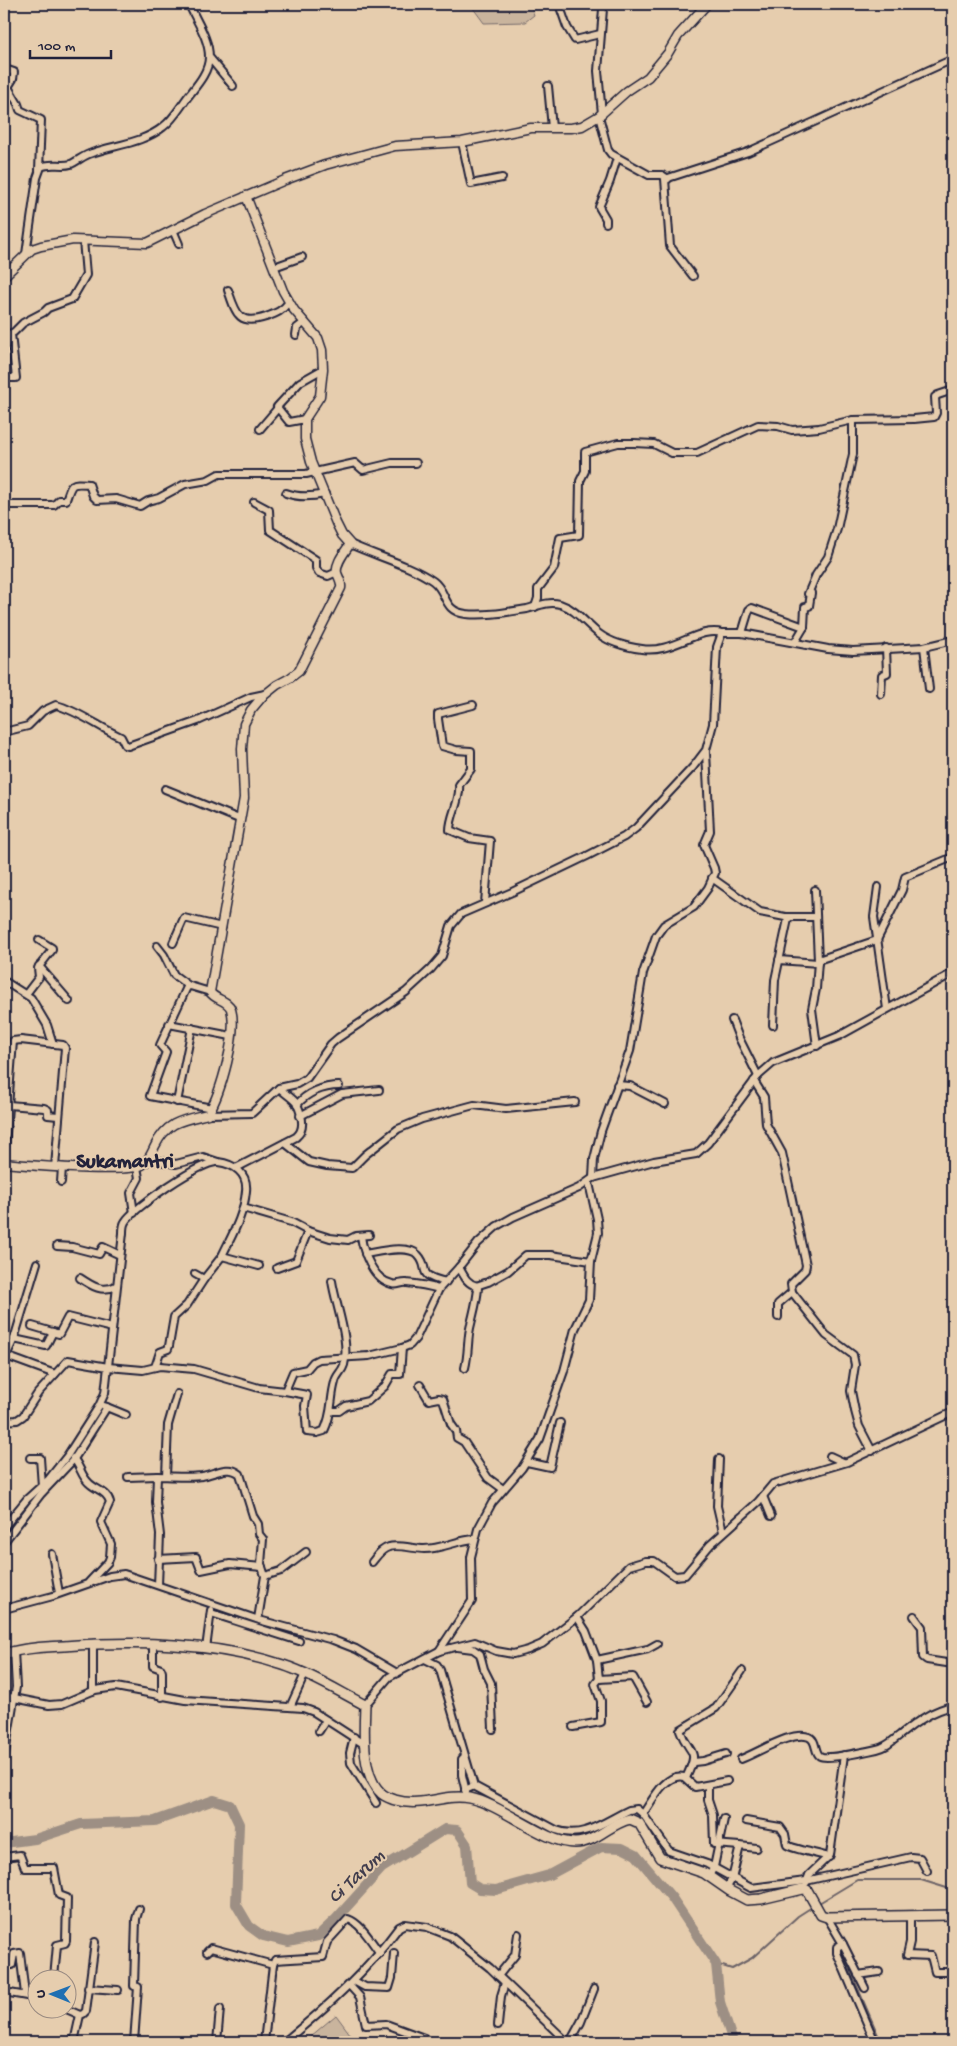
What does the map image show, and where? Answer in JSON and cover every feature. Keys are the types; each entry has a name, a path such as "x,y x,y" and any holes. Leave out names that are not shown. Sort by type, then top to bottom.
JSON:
{"main road":[{"path":"8,1651 93,1644 153,1645 241,1653 263,1662 305,1674 365,1705 366,1761 372,1779 386,1797 402,1802 419,1804 454,1797 469,1790 480,1800 509,1810 552,1832 568,1843 580,1843 594,1839 605,1827 630,1818 639,1823 660,1858 686,1863 712,1872 747,1899 761,1899 807,1888 824,1916 953,1915"}],"street":[{"path":"189,4 203,35 209,57 233,86"},
{"path":"559,4 567,27 575,40 600,34"},
{"path":"601,4 603,9 598,71 600,115 608,150 617,158 649,175 662,175 668,179"},
{"path":"4,276 32,249 49,243 83,240 141,244 156,239 246,196 326,165 395,146 462,142 519,130 577,128 600,115 627,91 648,76 668,54 678,36 701,5"},
{"path":"39,170 46,165 70,164 89,154 138,140 163,127 173,118 196,88 205,72 209,57"},
{"path":"693,276 670,246 665,179 748,152 953,59"},
{"path":"8,71 14,78 8,87 20,110 34,116 41,122 39,170 26,254"},
{"path":"548,86 552,128"},
{"path":"462,142 471,184 502,178"},
{"path":"606,223 606,219 599,207 617,158"},
{"path":"246,196 289,302 318,338 324,358 319,399 305,419 305,439 314,472 342,535 350,544 412,570 434,582 440,588 446,602 453,610 466,614 503,613 553,603 566,607 604,637 626,646 644,650 672,647 704,633 742,633 828,649 853,650 924,647 953,640"},
{"path":"173,230 179,244"},
{"path":"4,336 11,334 48,308 70,301 76,294 86,274 83,240"},
{"path":"274,267 302,257"},
{"path":"228,290 237,313 247,321 278,313 289,302"},
{"path":"296,335 296,328 305,322"},
{"path":"4,378 16,377 11,334"},
{"path":"260,429 300,382 323,369"},
{"path":"535,607 538,589 554,568 560,538 579,535 580,481 585,471 586,452 618,443 634,443 654,444 666,452 697,454 758,425 778,426 792,430 819,428 853,420 934,417 936,413 935,397 938,394 953,390"},
{"path":"277,409 289,422 305,419"},
{"path":"795,642 804,627 805,607 808,606 811,593 808,594 816,575 828,557 844,500 854,454 853,420"},
{"path":"673,448 681,454"},
{"path":"4,505 54,505 59,500 66,500 70,486 74,483 90,484 93,496 97,500 116,499 140,506 185,484 208,480 218,474 306,474 355,463 362,470 392,463 416,463"},
{"path":"286,493 305,497 325,494"},
{"path":"254,502 269,510 269,528 271,531 316,559 316,568 319,573 328,576 337,572"},
{"path":"210,992 244,795 242,781 244,724 251,710 265,694 281,682 296,675 305,663 341,588 337,572 339,561 350,544"},
{"path":"742,633 749,610 752,608 804,627"},
{"path":"439,1651 472,1601 471,1557 475,1539 492,1503 527,1462 540,1439 564,1371 575,1329 589,1300 591,1260 596,1244 598,1227 591,1180 594,1159 601,1131 630,1051 643,973 656,936 664,925 694,907 712,878 714,868 704,845 710,832 706,750 713,724 716,647 722,633"},
{"path":"924,647 929,689"},
{"path":"881,694 882,675 887,674 886,648"},
{"path":"4,732 28,726 43,711 56,705 105,728 121,737 125,745 130,746 205,718 251,697 265,694"},
{"path":"473,705 438,714 438,717 441,745 456,750 471,751 472,769 459,785 460,791 450,822 450,830 469,838 490,841 485,903"},
{"path":"189,986 160,1045 166,1052 150,1096 210,1111 252,1113 279,1088 297,1084 307,1078 325,1052 338,1038 406,992 442,956 451,926 458,917 624,838 636,828 693,767 706,750"},
{"path":"165,790 239,820"},
{"path":"779,960 818,961 876,940 902,890 905,877 953,857"},
{"path":"712,878 760,912 786,917 816,917"},
{"path":"878,887 874,917 887,1009"},
{"path":"816,890 818,961 812,1009 817,1046"},
{"path":"774,1025 774,985 788,922 786,917"},
{"path":"173,943 184,918 222,927"},
{"path":"26,994 39,977 38,969 52,949 38,940"},
{"path":"4,1164 115,1169 137,1167 148,1158 166,1128 180,1120 210,1111 223,1082 231,1036 230,1007 210,992 189,986 174,975 157,946"},
{"path":"40,966 69,1001"},
{"path":"285,1391 294,1371 307,1369 319,1359 369,1356 410,1345 416,1338 439,1289 460,1267 478,1243 497,1226 591,1180 654,1161 696,1154 708,1143 756,1078 782,1059 839,1036 953,974"},
{"path":"4,981 26,994 38,1007 47,1025 53,1044"},
{"path":"732,1020 764,1097 766,1124 782,1153 805,1257 803,1272 791,1284 792,1292 818,1326 853,1355 855,1365 851,1391 860,1426 872,1451"},
{"path":"169,1024 231,1036"},
{"path":"177,1102 192,1028"},
{"path":"4,1159 13,1041 21,1040 65,1047 58,1116 61,1182"},
{"path":"617,1085 630,1086 665,1104"},
{"path":"295,1103 317,1090 339,1086"},
{"path":"236,1168 296,1137 302,1131 302,1122 295,1103 279,1088"},
{"path":"300,1116 342,1094 379,1090"},
{"path":"285,1143 308,1162 352,1168 365,1154 398,1129 422,1118 476,1105 506,1108 575,1102"},
{"path":"9,1105 44,1108 48,1110 49,1115 58,1116"},
{"path":"148,1158 176,1164 203,1157 236,1168 244,1176 246,1182 243,1208 237,1226 222,1256 187,1305 174,1317 168,1348 160,1352 155,1367"},
{"path":"4,1527 71,1457 103,1405 124,1224 134,1213 178,1179 218,1162"},
{"path":"134,1213 131,1193 139,1178 137,1167"},
{"path":"243,1208 291,1222 308,1232 322,1236 345,1240 365,1235 365,1254 379,1277 388,1283 397,1285 405,1282 439,1289"},
{"path":"277,1268 296,1261 308,1232"},
{"path":"57,1246 72,1247 100,1254 103,1247 120,1255"},
{"path":"365,1254 401,1249 412,1250 418,1254 424,1272 428,1277 446,1282"},
{"path":"460,1267 467,1281 476,1286 508,1271 526,1255 554,1255 591,1260"},
{"path":"222,1256 259,1266"},
{"path":"38,1263 14,1339 5,1358 55,1374"},
{"path":"195,1274 204,1279"},
{"path":"80,1278 90,1285 104,1290 116,1286"},
{"path":"4,1421 17,1420 23,1416 38,1393 68,1360 108,1367 146,1370 155,1367 194,1369 259,1388 307,1395 305,1406 308,1433 324,1430 332,1412 335,1380 342,1371 345,1358 341,1317 332,1281"},
{"path":"465,1368 469,1353 470,1325 477,1305 478,1288 476,1286"},
{"path":"778,1317 778,1304 792,1292"},
{"path":"32,1326 60,1333 67,1317 112,1328"},
{"path":"14,1339 46,1346 53,1332"},
{"path":"332,1412 339,1411 346,1406 366,1402 384,1386 392,1374 400,1374 402,1348"},
{"path":"420,1384 429,1400 443,1399 457,1438 464,1442 488,1478 503,1489"},
{"path":"166,1476 168,1425 177,1394"},
{"path":"103,1405 126,1415"},
{"path":"365,1705 385,1681 397,1672 439,1651 475,1642 503,1653 521,1653 542,1644 577,1617 629,1566 650,1561 658,1563 675,1576 682,1576 723,1532 763,1496 773,1484 846,1462 953,1412"},
{"path":"527,1462 550,1467 554,1440 560,1423"},
{"path":"830,1456 839,1462 846,1462"},
{"path":"4,1542 42,1486 71,1457"},
{"path":"71,1457 79,1464 87,1481 107,1495 110,1502 101,1522 111,1544 110,1559 89,1583"},
{"path":"30,1458 40,1458 42,1486"},
{"path":"719,1459 717,1506 723,1532"},
{"path":"128,1476 201,1476 222,1470 239,1472 253,1516 258,1524 259,1534 263,1539 262,1567 265,1576 258,1623"},
{"path":"157,1476 156,1502 160,1535 158,1585"},
{"path":"763,1496 772,1516"},
{"path":"372,1562 381,1550 392,1546 410,1549 440,1548 461,1540 475,1539"},
{"path":"265,1576 281,1571 306,1552"},
{"path":"52,1554 60,1593"},
{"path":"158,1559 196,1557 201,1570 231,1564 262,1567"},
{"path":"4,1609 121,1573 158,1585 211,1608 258,1623 288,1632 333,1640 356,1649 397,1672"},
{"path":"206,1649 211,1608"},
{"path":"914,1616 922,1627 924,1657 927,1660 953,1664"},
{"path":"573,1728 601,1722 601,1701 595,1684 599,1679 598,1660 577,1617"},
{"path":"258,1623 288,1632 299,1641"},
{"path":"92,1691 93,1644"},
{"path":"598,1660 648,1648 657,1644"},
{"path":"153,1645 153,1666 161,1669 162,1672 162,1697"},
{"path":"456,1646 473,1649 480,1654 484,1669 491,1683 493,1729"},
{"path":"4,1705 16,1677 8,1651"},
{"path":"425,1659 437,1665 440,1670 465,1756 469,1790"},
{"path":"686,1778 694,1762 694,1755 680,1730 716,1708 742,1671"},
{"path":"290,1706 305,1674"},
{"path":"599,1679 633,1677 647,1702"},
{"path":"8,1697 49,1705 62,1704 92,1691 116,1687 185,1700 290,1706 303,1708 365,1745"},
{"path":"4,1760 8,1697"},
{"path":"741,1758 760,1752 777,1741 802,1736 812,1739 820,1756 844,1755 885,1746 930,1714 939,1709 953,1706"},
{"path":"319,1732 326,1720"},
{"path":"354,1738 350,1753 351,1763 376,1802"},
{"path":"694,1762 703,1762 726,1754"},
{"path":"807,1888 813,1870 829,1857 844,1755"},
{"path":"643,1814 669,1780 681,1776 686,1778 693,1787 708,1786 726,1781"},
{"path":"708,1786 708,1800 713,1815 714,1844 756,1848"},
{"path":"605,1827 629,1810 636,1810 643,1814 669,1851 686,1863"},
{"path":"630,1818 636,1810"},
{"path":"712,1872 720,1845 724,1819"},
{"path":"746,1821 780,1828 785,1834 788,1845 792,1848 809,1850 829,1857"},
{"path":"740,1846 729,1884 750,1889 807,1888 917,1856 922,1860 927,1871"},
{"path":"4,1857 20,1855 26,1868 54,1869 58,1894 67,1898 66,1941 57,1945 55,1968"},
{"path":"747,1899 750,1889"},
{"path":"134,2042 138,1987 134,1986 136,1919 139,1909"},
{"path":"910,1915 910,1942 907,1955 930,1956 935,1972 953,1972"},
{"path":"824,1916 865,1988"},
{"path":"264,2042 273,1965 278,1959 323,1957 327,1942 348,1919 352,1920 365,1933 380,1953"},
{"path":"284,2042 352,1983 380,1953 402,1924 427,1926 450,1936 498,1976 569,2042 581,2022 594,1989"},
{"path":"498,1976 516,1955 518,1934"},
{"path":"74,2042 80,2015 86,2011 95,1942"},
{"path":"840,1946 837,1953 875,2042"},
{"path":"207,1952 211,1948 273,1965"},
{"path":"4,1966 12,1964 14,1954 20,1953 25,1994"},
{"path":"352,1983 365,1987 389,1988 392,1978 394,1953"},
{"path":"858,1975 879,1972"},
{"path":"352,1983 360,1997 366,2025 386,2024 424,2038"},
{"path":"498,2025 501,1996 505,1983"},
{"path":"953,1984 953,1996"},
{"path":"88,1988 118,1990"},
{"path":"4,1992 20,1996 28,1995"},
{"path":"217,2042 220,2009"}],"shaded area":[{"path":"470,4 530,4 534,15 525,22 484,23"},
{"path":"336,2015 356,2042 304,2042"}],"waterway":[{"name":"Ci Tarum","path":"4,1843 35,1839 81,1824 155,1821 214,1800 230,1805 239,1824 236,1904 249,1926 263,1936 288,1942 318,1936 382,1868 445,1829 457,1830 467,1845 470,1883 480,1889 496,1890 549,1875 601,1847 622,1848 636,1855 672,1898 716,1964 720,2002 733,2042"},
{"path":"819,1903 857,1880 921,1880 953,1890"},
{"path":"716,1964 732,1969 752,1958 798,1916 812,1907"},
{"path":"837,1940 881,2042"}],"district":[{"name":"Sukamantri","path":"125,1160"}]}
